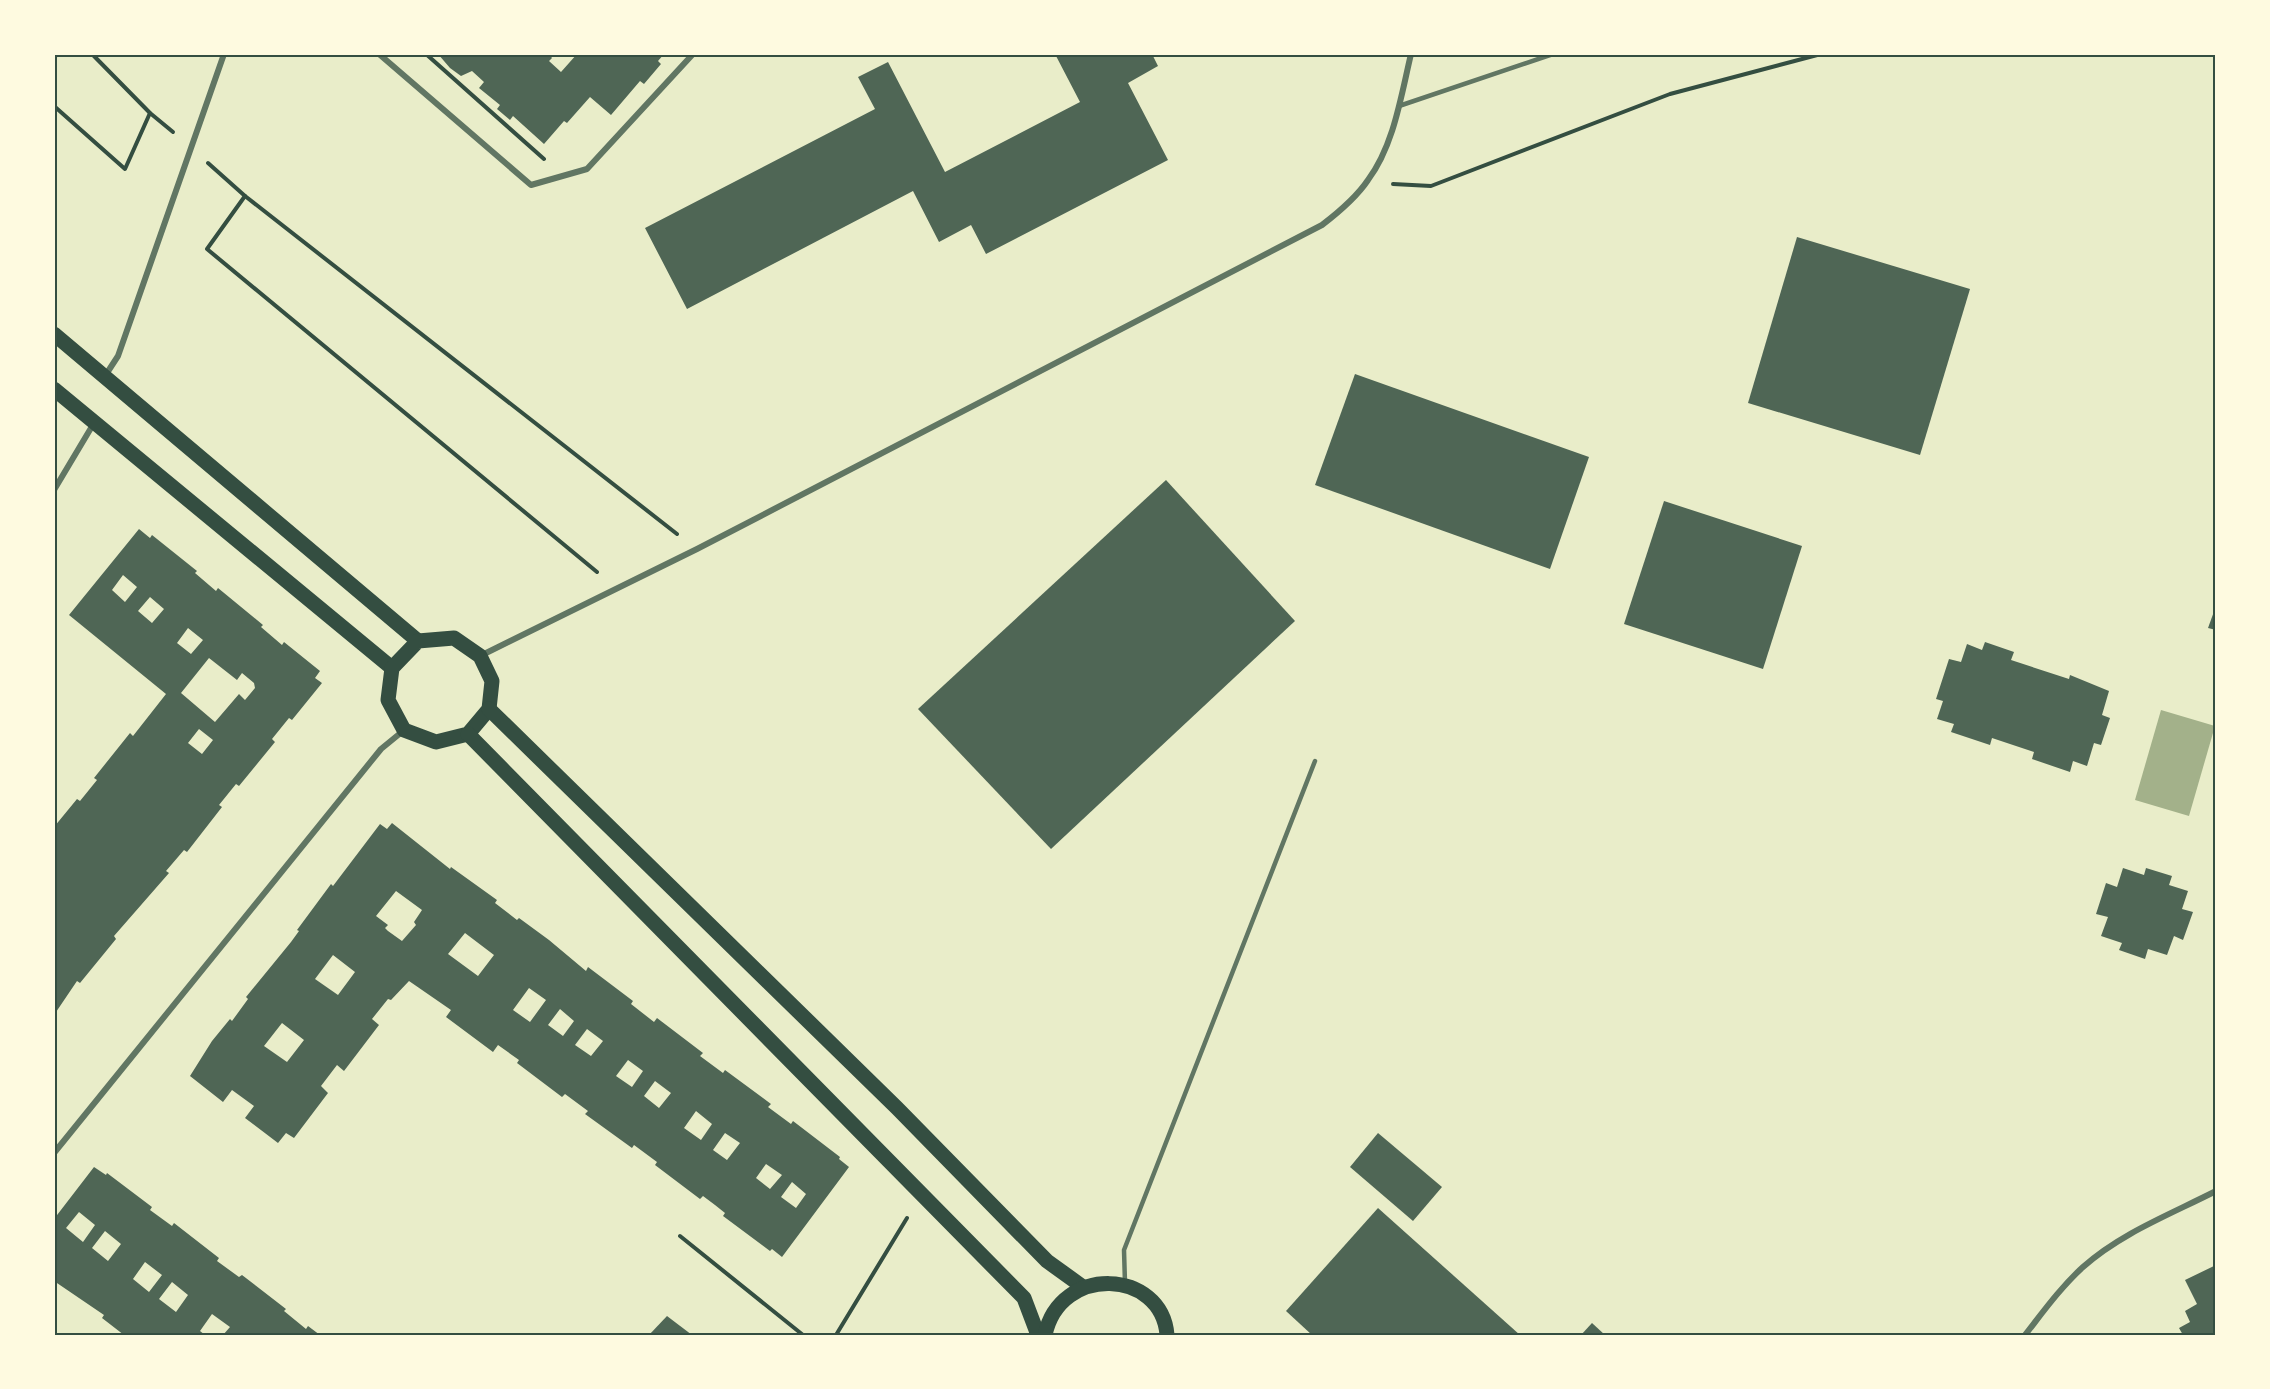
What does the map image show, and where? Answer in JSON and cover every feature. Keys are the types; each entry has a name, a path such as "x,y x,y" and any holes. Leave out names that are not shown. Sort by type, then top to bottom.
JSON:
{"main road":[{"path":"54,334 418,641"},
{"path":"54,389 392,668"},
{"path":"454,638 480,656 492,681 489,709 468,734 436,742 404,730 388,700 392,668 418,641 454,638"},
{"path":"489,709 897,1108 1047,1261 1083,1287"},
{"path":"468,734 923,1192 1024,1298 1038,1335"},
{"path":"1045,1335 1052,1314 1066,1297 1083,1287 1104,1283 1125,1285 1144,1295 1158,1311 1167,1335"}],"street":[{"path":"105,376 118,356 224,54"},
{"path":"379,54 531,185 587,169 693,54"},
{"path":"480,656 557,619 615,587 697,549 1322,225 1347,205 1369,180 1386,146 1412,54"},
{"path":"54,490 94,423"},
{"path":"54,1153 381,749 404,730"},
{"path":"2025,1335 2064,1286 2096,1257 2134,1232 2216,1191"}],"lane":[{"path":"1399,106 1553,54"},
{"path":"1125,1285 1124,1250 1315,761"}],"path":[{"path":"54,58 57,54"},
{"path":"92,54 150,113 245,196 697,549"},
{"path":"426,54 548,162"},
{"path":"1369,180 1431,186 1670,94 1821,54"},
{"path":"54,106 125,169 150,113"},
{"path":"245,196 207,249 615,587"},
{"path":"836,1335 923,1192"},
{"path":"680,1236 803,1335"}],"shaded area":[{"path":"2161,710 2215,726 2189,816 2135,800"}],"building":[{"path":"438,54 549,54 552,58 549,61 561,72 577,54 664,54 658,61 661,64 644,84 640,81 611,115 590,97 544,144 513,116 510,120 497,109 500,105 479,88 484,82 472,71 461,76 450,68"},
{"path":"1055,54 1152,54 1158,66 1128,83 1168,160 986,254 971,225 939,242 913,191 687,309 645,228 875,109 858,77 888,62 945,172 1080,102"},
{"path":"1797,237 1970,289 1920,455 1748,403"},
{"path":"1355,374 1589,457 1550,569 1315,485"},
{"path":"1166,480 1295,621 1051,849 918,709"},
{"path":"1664,501 1802,546 1763,669 1624,624"},
{"path":"139,529 150,538 152,535 197,571 195,573 216,591 218,588 263,625 261,627 282,645 284,642 320,671 315,678 322,683 292,720 289,718 272,739 275,742 239,786 236,784 219,805 222,807 187,852 184,850 166,871 169,873 114,936 116,939 80,983 77,981 54,1015 54,827 77,799 80,801 97,780 94,778 130,733 133,736 166,694 69,615","holes":["123,575 137,587 125,602 112,590","150,597 164,609 152,623 138,611","188,628 203,640 191,654 177,643","209,658 237,680 242,673 254,683 255,688 245,700 239,694 215,722 181,693","199,729 213,740 202,754 188,743"]},
{"path":"2216,606 2216,630 2208,628"},
{"path":"1985,642 2014,652 2011,660 2069,679 2070,675 2109,691 2102,715 2110,718 2101,745 2094,743 2087,766 2073,761 2070,772 2032,759 2034,752 1992,738 1990,745 1951,732 1954,724 1937,719 1943,701 1936,699 1949,659 1961,662 1967,644 1982,650"},
{"path":"392,823 450,869 451,867 497,900 495,903 517,920 519,918 549,940 586,971 588,967 633,1001 631,1004 654,1022 657,1018 703,1053 700,1056 723,1073 725,1070 771,1104 768,1107 791,1124 793,1121 840,1157 839,1159 849,1167 782,1257 772,1249 770,1251 723,1216 725,1213 703,1196 700,1199 655,1165 657,1162 634,1145 632,1148 585,1114 588,1111 565,1094 562,1097 517,1063 519,1060 498,1045 493,1052 446,1017 451,1010 409,981 391,1000 388,999 372,1019 379,1025 344,1071 337,1065 321,1086 328,1093 294,1138 286,1133 278,1143 245,1118 254,1106 232,1090 223,1102 190,1076 212,1041 230,1019 232,1021 248,999 246,997 291,942 299,931 297,930 331,884 333,886 380,824 387,829","holes":["396,891 422,910 414,922 416,925 402,941 385,928 388,925 376,916","465,933 494,955 478,976 448,954","333,955 355,972 338,995 315,979","529,988 546,1000 530,1022 513,1010","560,1009 574,1021 563,1036 548,1025","282,1023 304,1040 287,1062 264,1046","587,1029 603,1041 591,1056 575,1045","628,1060 643,1071 632,1087 616,1076","655,1081 671,1093 659,1108 644,1096","696,1111 712,1124 701,1140 684,1128","725,1133 740,1143 727,1160 713,1150","766,1164 782,1175 770,1189 756,1178","792,1182 806,1194 796,1208 781,1197"]},
{"path":"2123,868 2144,875 2146,868 2172,876 2169,885 2188,891 2182,909 2193,912 2183,940 2174,936 2167,955 2148,949 2145,959 2119,950 2122,943 2101,936 2108,917 2096,914 2106,883 2117,887"},
{"path":"1378,1133 1442,1187 1413,1221 1350,1167"},
{"path":"94,1167 106,1175 107,1173 152,1207 150,1210 172,1226 174,1223 219,1258 217,1261 239,1277 242,1275 286,1309 284,1311 306,1329 308,1326 320,1335 223,1335 230,1327 212,1314 200,1331 205,1335 124,1335 102,1318 104,1315 54,1281 54,1219","holes":["79,1212 95,1225 83,1242 66,1228","105,1231 121,1244 108,1261 92,1248","145,1262 162,1275 149,1292 133,1279","172,1282 188,1295 176,1312 159,1299"]},
{"path":"1378,1208 1520,1335 1312,1335 1286,1311"},
{"path":"2216,1265 2216,1335 2183,1335 2179,1328 2190,1322 2185,1311 2197,1304 2185,1280"},
{"path":"667,1316 692,1335 649,1335"},
{"path":"1592,1323 1605,1335 1581,1335"}]}
